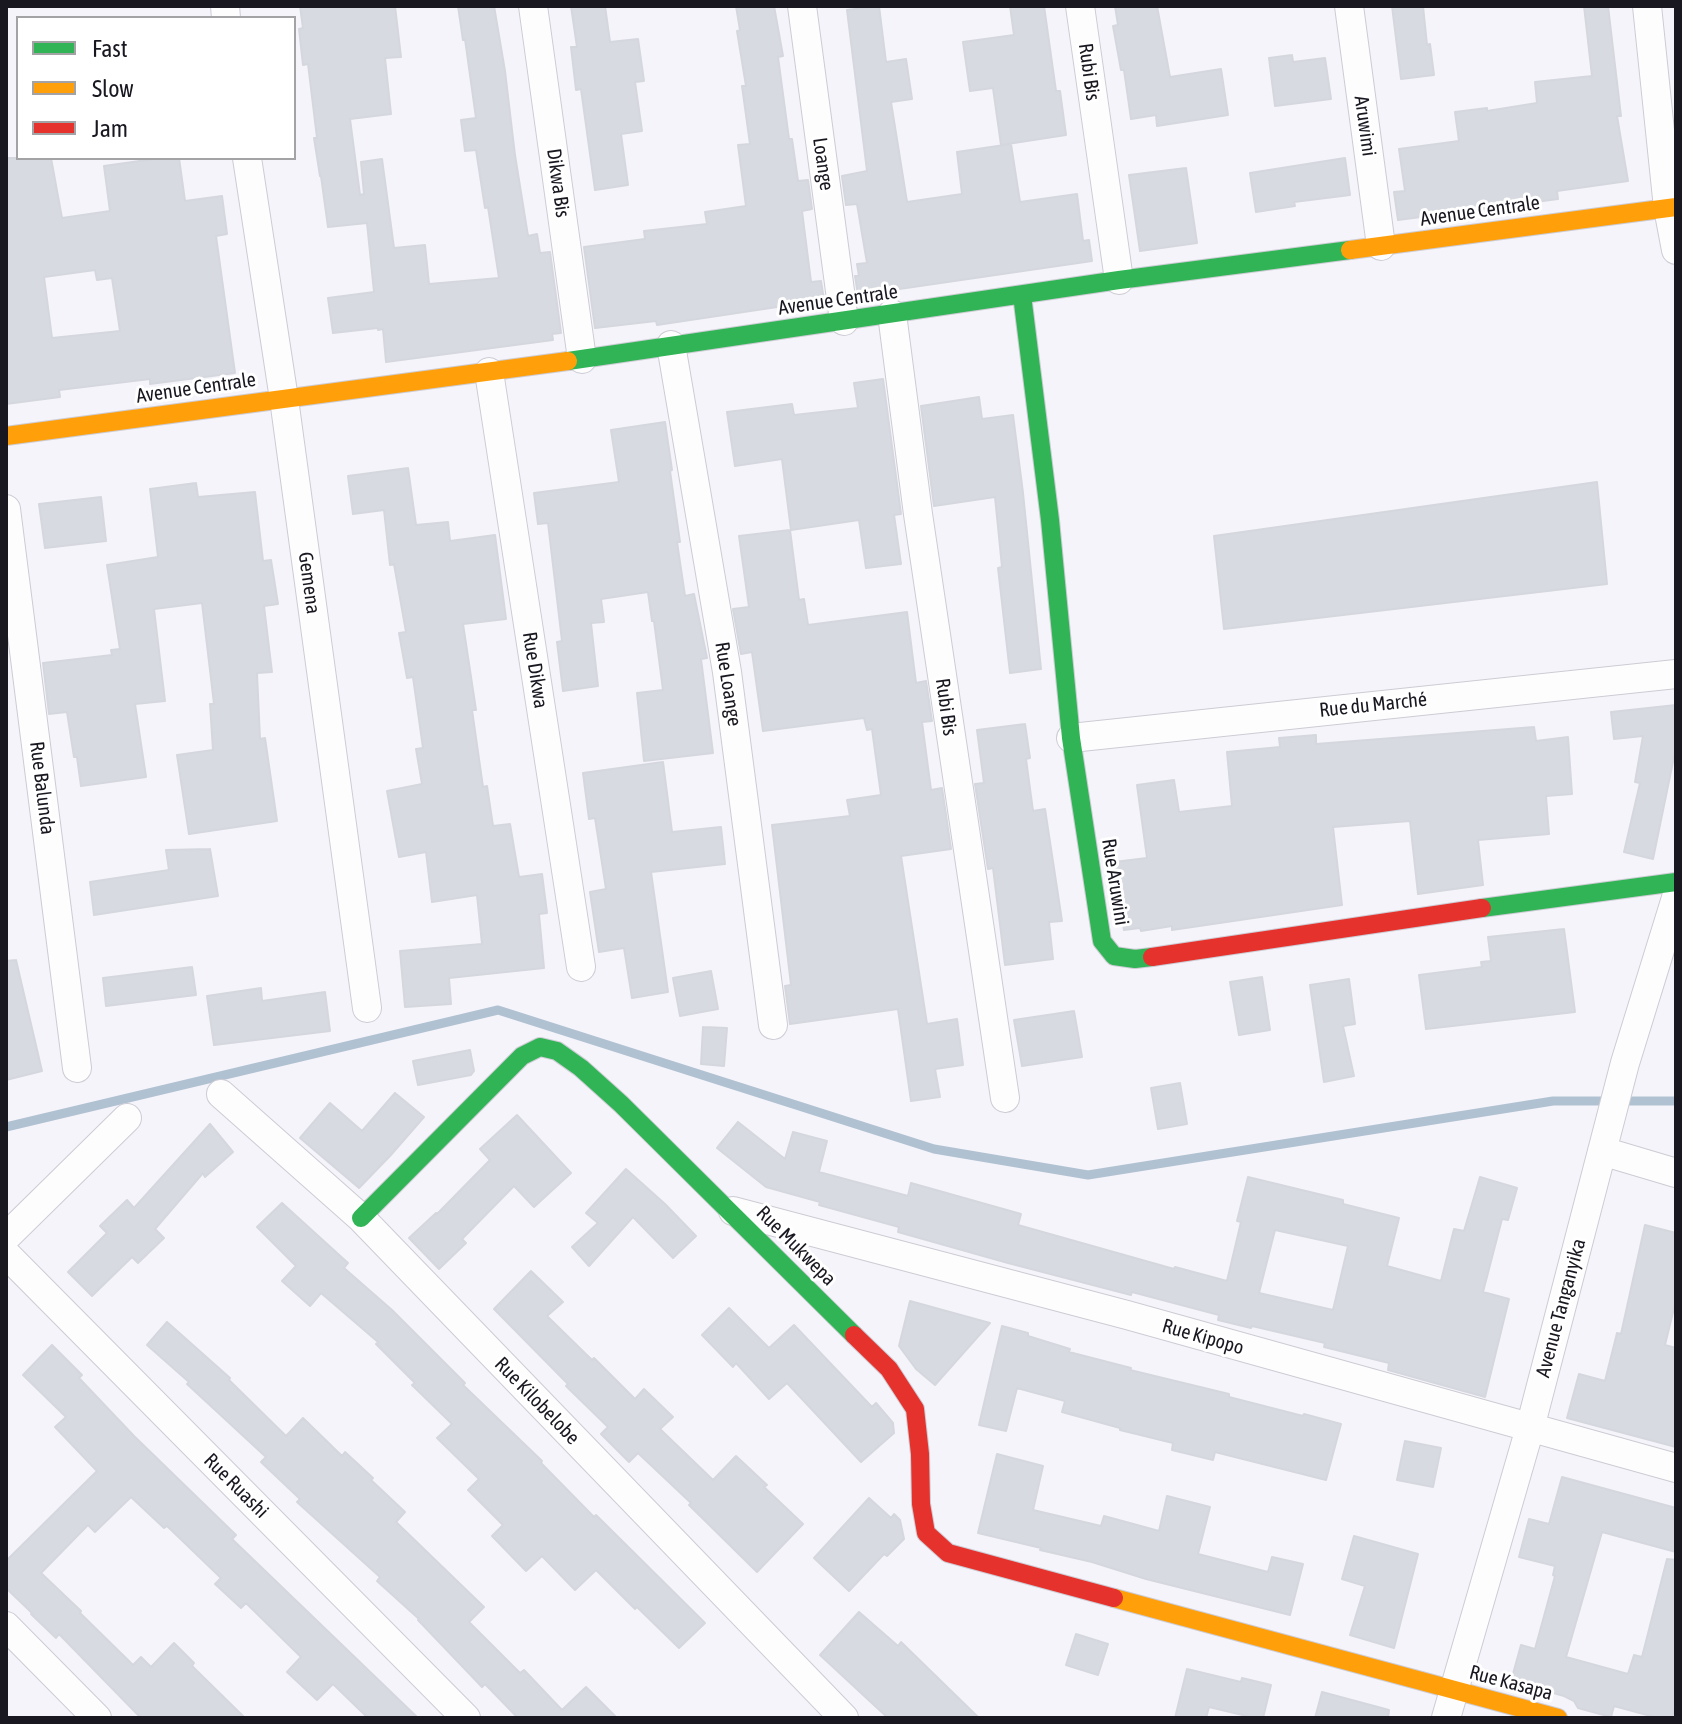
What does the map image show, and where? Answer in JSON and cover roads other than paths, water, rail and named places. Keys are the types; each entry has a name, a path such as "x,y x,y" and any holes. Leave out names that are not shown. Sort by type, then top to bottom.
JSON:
{"street":[{"name":"Dikwa Bis","path":"533,6 582,359"},
{"name":"Loange","path":"802,6 844,321"},
{"name":"Rubi Bis","path":"1080,6 1119,280"},
{"name":"Aruwimi","path":"1349,6 1381,246"},
{"path":"1647,6 1676,250"},
{"name":"Gemena","path":"247,160 284,399 367,1008"},
{"name":"Avenue Centrale","path":"6,436 582,359 1119,280 1672,207"},
{"name":"Rue Aruwini","path":"1022,295 1050,520 1071,738 1102,941 1114,956 1135,959 1676,882"},
{"name":"Rubi Bis","path":"892,314 918,514 1005,1098"},
{"name":"Rue Loange","path":"671,345 727,672 773,1025"},
{"name":"Rue Dikwa","path":"489,372 581,967"},
{"name":"Rue Balunda","path":"6,509 77,1068"},
{"name":"Rue du Marché","path":"1071,738 1676,674"},
{"name":"Avenue Tanganyika","path":"1446,1718 1530,1428 1625,1063 1676,898"},
{"name":"Rue Mukwepa","path":"361,1218 522,1056 540,1047 557,1051 621,1104 889,1369 915,1409 921,1504 926,1533"},
{"name":"Rue Kilobelobe","path":"221,1094 361,1218 844,1718"},
{"path":"6,1237 127,1118"},
{"path":"1602,1151 1676,1173"},
{"name":"Rue Kipopo","path":"728,1210 1127,1315 1676,1468"},
{"name":"Rue Ruashi","path":"6,1254 466,1718"},
{"name":"Rue Kasapa","path":"926,1533 948,1553 1558,1718"},
{"path":"6,1626 97,1718"}],"waterway":[{"path":"6,1127 498,1010 934,1149 1088,1175 1553,1101 1676,1101"}]}
